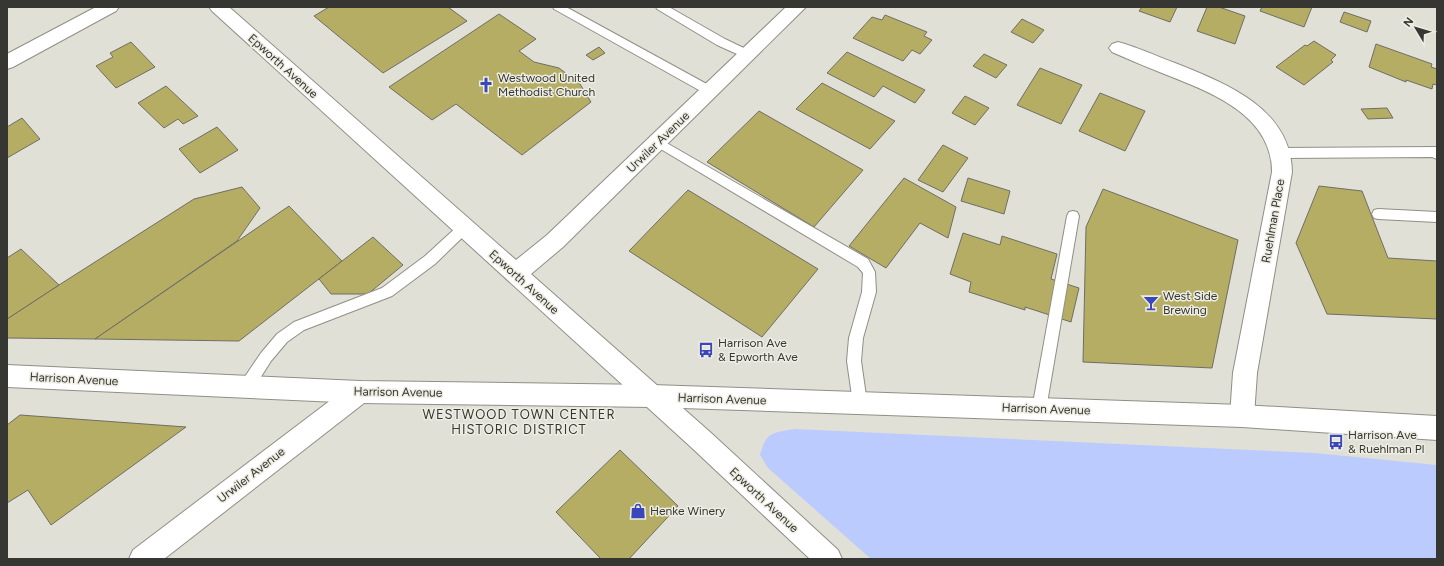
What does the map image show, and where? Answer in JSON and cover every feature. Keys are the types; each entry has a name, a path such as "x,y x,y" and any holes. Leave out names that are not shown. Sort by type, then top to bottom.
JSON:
{"street":[{"path":"7,62 110,7"},
{"name":"Epworth Avenue","path":"218,7 652,396 829,559"},
{"name":"Urwiler Avenue","path":"515,274 555,241 797,7"},
{"name":"Ruehlman Place","path":"1118,48 1220,88 1241,101 1259,117 1272,135 1280,153 1282,172 1245,373 1242,416"},
{"name":"Harrison Avenue","path":"7,376 360,392 652,396 1242,416 1437,428"},
{"name":"Urwiler Avenue","path":"142,559 360,392"}],"lane":[{"path":"558,7 710,91"},
{"path":"661,7 721,42 748,55"},
{"path":"658,142 863,263 869,272 869,292 856,338 854,361 860,403"},
{"path":"1280,153 1436,152 1437,154"},
{"path":"1378,214 1437,217"},
{"path":"1039,409 1073,216"},
{"path":"247,386 266,357 282,338 299,326 387,292 430,260 464,228"}],"shaded area":[{"path":"794,429 1315,453 1437,465 1437,559 871,559 768,468 760,455 762,447 771,435"}],"building":[{"path":"329,7 448,7 467,21 383,73 314,16"},
{"path":"1142,7 1177,7 1170,22 1139,11"},
{"path":"1207,7 1219,7 1245,16 1235,44 1197,31"},
{"path":"1262,7 1312,7 1304,27 1260,11"},
{"path":"1344,12 1371,21 1367,32 1340,22"},
{"name":"Westwood United Methodist Church","path":"499,14 536,39 519,51 534,62 559,68 580,84 591,102 522,155 456,104 432,120 389,87"},
{"path":"885,15 927,32 924,36 932,40 920,54 912,50 903,61 853,38 872,17 882,20"},
{"path":"1022,19 1044,30 1033,43 1011,32"},
{"path":"1314,41 1336,55 1331,60 1333,62 1304,85 1276,67 1305,45 1307,46"},
{"path":"131,42 155,67 116,88 96,66 113,57 110,53"},
{"path":"1376,44 1432,64 1431,67 1437,69 1437,85 1433,84 1432,89 1406,80 1406,82 1369,67"},
{"path":"599,47 605,53 593,60 586,55"},
{"path":"847,52 925,90 915,103 883,86 874,97 827,73"},
{"path":"984,54 1007,65 996,78 973,66"},
{"path":"1040,68 1082,85 1061,124 1017,105"},
{"path":"822,83 895,121 870,149 796,109"},
{"path":"166,86 198,116 183,124 178,119 164,128 138,103"},
{"path":"1100,93 1145,111 1125,151 1079,131"},
{"path":"965,96 989,108 975,125 952,113"},
{"path":"1387,108 1393,118 1368,119 1361,109"},
{"path":"759,111 863,170 814,227 707,162"},
{"path":"22,118 40,139 7,158 7,127"},
{"path":"217,127 238,150 200,173 179,149"},
{"path":"943,145 968,158 943,192 918,180"},
{"path":"904,178 956,207 948,238 920,223 886,268 849,246"},
{"path":"968,178 1010,191 1004,214 961,201"},
{"path":"1319,186 1362,191 1388,258 1437,261 1437,319 1327,314 1296,243"},
{"path":"242,187 260,208 237,241 95,339 7,338 7,319 59,285 194,199"},
{"path":"1103,189 1238,240 1212,368 1083,362 1086,227"},
{"path":"688,190 818,269 762,337 629,251"},
{"path":"289,206 342,261 239,341 95,339"},
{"path":"963,233 1000,245 1002,236 1057,254 1051,279 1079,288 1071,322 1025,307 1025,310 969,292 971,282 950,274"},
{"path":"373,237 403,265 368,294 331,294 319,279"},
{"path":"21,249 59,285 7,319 7,258"},
{"path":"20,415 186,427 51,525 28,490 7,503 7,425"},
{"path":"620,450 678,506 629,559 601,559 556,512"}],"place":[{"name":"Westwood United Methodist Church","path":"486,85"},
{"name":"West Side Brewing","path":"1151,303"},
{"name":"Harrison Ave & Epworth Ave","path":"706,350"},
{"name":"Harrison Ave & Ruehlman Pl","path":"1336,442"},
{"name":"Henke Winery","path":"638,511"}],"district":[{"name":"WESTWOOD TOWN CENTER HISTORIC DISTRICT","path":"519,422"}]}
